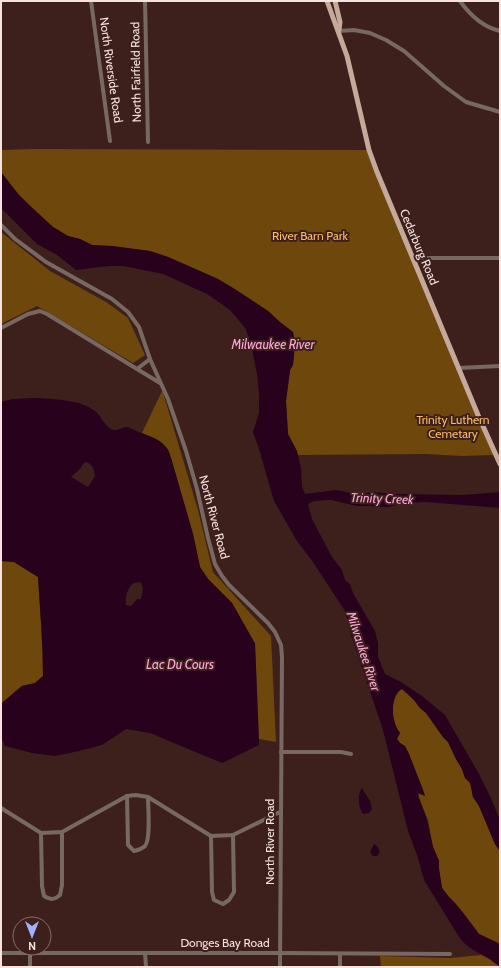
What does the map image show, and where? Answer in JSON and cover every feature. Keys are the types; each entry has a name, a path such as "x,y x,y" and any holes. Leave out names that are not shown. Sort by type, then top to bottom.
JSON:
{"main road":[{"name":"Cedarburg Road","path":"327,1 347,56 370,150 377,172 458,368 500,464"},
{"name":"Cedarburg Road","path":"335,1 340,22 338,31"}],"street":[{"name":"North Riverside Road","path":"92,1 110,141"},
{"name":"North Fairfield Road","path":"145,1 148,142"},
{"path":"460,1 464,8 474,18 487,26 500,31"},
{"path":"338,31 354,30 369,33 386,40 404,51 444,86 466,102 500,112"},
{"name":"North River Road","path":"1,225 15,239 46,262 112,299 128,312 139,328 150,359 174,416 192,470 211,551 218,570 229,585 268,623 275,632 281,645 280,967"},
{"path":"412,258 500,258"},
{"path":"1,328 28,314 40,311 160,383"},
{"path":"137,369 150,359"},
{"path":"458,368 500,366"},
{"path":"281,752 341,752 351,754"},
{"path":"1,808 40,833 62,832 127,796 136,795 148,797 211,836 233,835 280,812"},
{"path":"127,796 128,845 134,851 141,849 146,845 148,836 148,797"},
{"path":"40,833 42,886 44,896 49,899 56,898 60,895 62,885 62,832"},
{"path":"211,836 212,892 214,900 223,904 229,900 234,892 233,835"},
{"name":"Donges Bay Road","path":"1,953 12,953"},
{"name":"Donges Bay Road","path":"52,953 450,954"},
{"path":"145,953 146,967"},
{"path":"340,954 340,967"},
{"path":"30,956 30,967"}],"green space":[{"name":"River Barn Park","path":"1,150 369,150 496,455 298,455 288,434 286,401 290,370 293,365 295,343 293,332 268,311 218,279 168,257 150,251 92,245 80,239 68,236 53,227 19,195 1,172"},
{"path":"1,232 50,271 106,302 128,318 145,355 133,363 37,306 1,324"},
{"path":"162,389 198,510 213,572 271,636 276,742 259,739 255,643 232,603 208,579 200,567 193,534 171,458 142,433"},
{"path":"1,561 14,562 38,577 43,676 35,683 22,686 1,705"},
{"path":"402,689 426,713 448,742 465,778 471,783 473,797 479,806 495,844 500,851 500,944 479,934 442,888 439,861 433,847 428,820 418,793 425,796 409,754 405,746 397,739 400,733 394,722 393,708 395,699 399,691"},
{"path":"481,955 500,967 381,967 380,956 450,958"}],"water":[{"name":"Milwaukee River","path":"1,172 19,195 33,209 53,227 68,236 80,239 92,245 150,251 168,257 218,279 233,288 268,311 293,332 295,343 293,365 290,370 286,401 288,434 297,451 301,468 302,486 305,494 336,490 360,495 372,492 395,494 463,495 500,492 500,508 426,502 404,503 389,507 357,506 331,500 314,501 308,504 312,519 332,557 342,570 345,580 350,584 353,593 375,631 378,643 378,657 385,674 401,682 422,696 445,715 479,774 500,820 500,851 495,844 479,806 473,797 470,783 465,778 448,742 414,700 402,689 399,691 396,695 393,708 394,722 400,733 397,739 405,746 409,754 425,796 418,793 427,820 433,847 439,861 442,888 479,934 500,944 500,967 490,959 470,948 459,937 424,880 408,831 383,730 351,635 345,611 313,562 297,541 274,501 253,432 259,413 259,395 257,374 246,329 230,310 207,294 163,274 124,266 109,266 76,270 57,255 37,244 1,208"},
{"name":"Lac Du Cours","path":"33,398 65,400 82,404 95,411 111,429 118,430 126,427 129,428 155,439 167,448 193,534 200,567 208,579 232,603 255,644 259,745 222,763 150,733 126,729 102,745 55,756 32,753 5,746 1,737 1,705 22,686 35,683 43,676 38,577 14,562 1,561 1,402 12,399","holes":["86,462 94,469 95,476 88,487 71,477","141,582 143,589 141,599 137,599 131,606 126,605 128,590 134,583"]},
{"path":"362,788 370,801 372,809 369,813 363,814 359,801 359,794"},
{"path":"374,844 380,852 377,856 373,856 370,852"}],"park label":[{"name":"Trinity Luthern Cemetary","path":"453,427"}],"water label":[{"name":"Trinity Creek","path":"382,498"}]}
